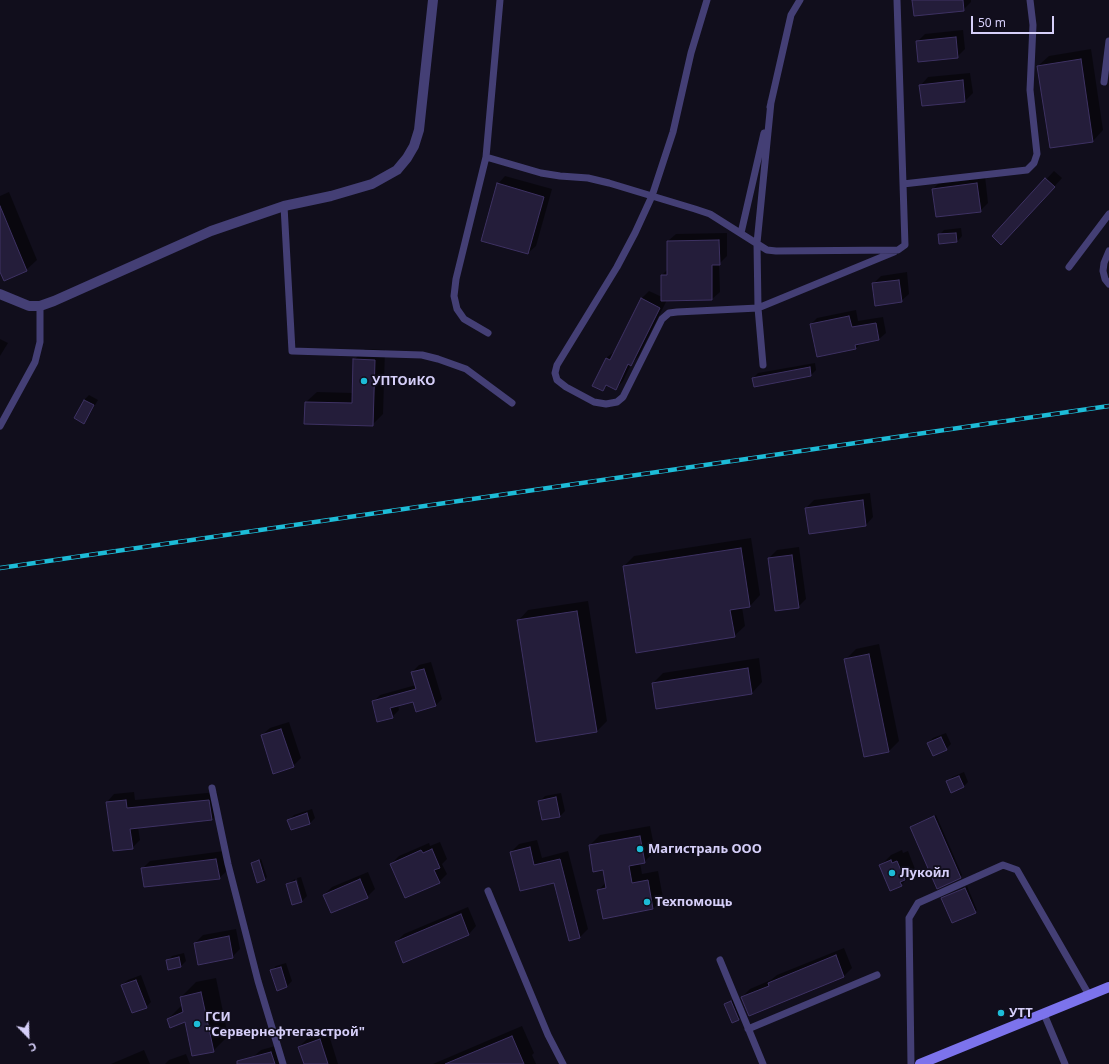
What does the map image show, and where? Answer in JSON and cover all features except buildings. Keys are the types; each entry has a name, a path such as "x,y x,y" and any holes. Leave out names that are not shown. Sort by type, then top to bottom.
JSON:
{"street":[{"path":"0,294 29,306 40,306 210,231 284,206 331,196 372,184 397,170 407,158 414,146 419,130 433,0"},
{"path":"920,1064 1109,987"}],"lane":[{"path":"488,333 464,319 457,309 454,296 456,279 486,156 500,0"},
{"path":"707,0 691,53 673,132 652,196 617,267 557,365 555,373 556,380 594,402 606,404 617,402 623,397 662,319 668,313 758,308 898,250 905,245 897,0"},
{"path":"741,233 791,15 800,0"},
{"path":"903,184 1027,170 1034,163 1037,154 1030,90 1033,26 1030,0"},
{"path":"1104,82 1109,41"},
{"path":"762,365 758,308 757,243 771,102"},
{"path":"486,156 541,173 609,182 710,214 767,250 898,250"},
{"path":"284,206 292,351 422,355 466,369 512,403"},
{"path":"1069,267 1109,214"},
{"path":"1109,251 1104,263 1103,271 1105,279 1109,284"},
{"path":"0,426 36,362 40,342 40,306"},
{"path":"212,788 228,864 258,981 283,1064"},
{"path":"911,1064 909,918 918,903 1003,865 1017,870 1089,995"},
{"path":"488,891 548,1035 562,1064"},
{"path":"720,960 763,1064"},
{"path":"748,1029 877,976"},
{"path":"1044,1014 1065,1064"}],"railway":[{"path":"0,568 1109,406"}],"place":[{"name":"УПТОиКО","path":"364,381"},
{"name":"Магистраль ООО","path":"640,849"},
{"name":"Лукойл","path":"892,873"},
{"name":"Техпомощь","path":"647,902"},
{"name":"УТТ","path":"1001,1013"},
{"name":"ГСИ \"Сервернефтегазстрой\"","path":"197,1024"}]}
